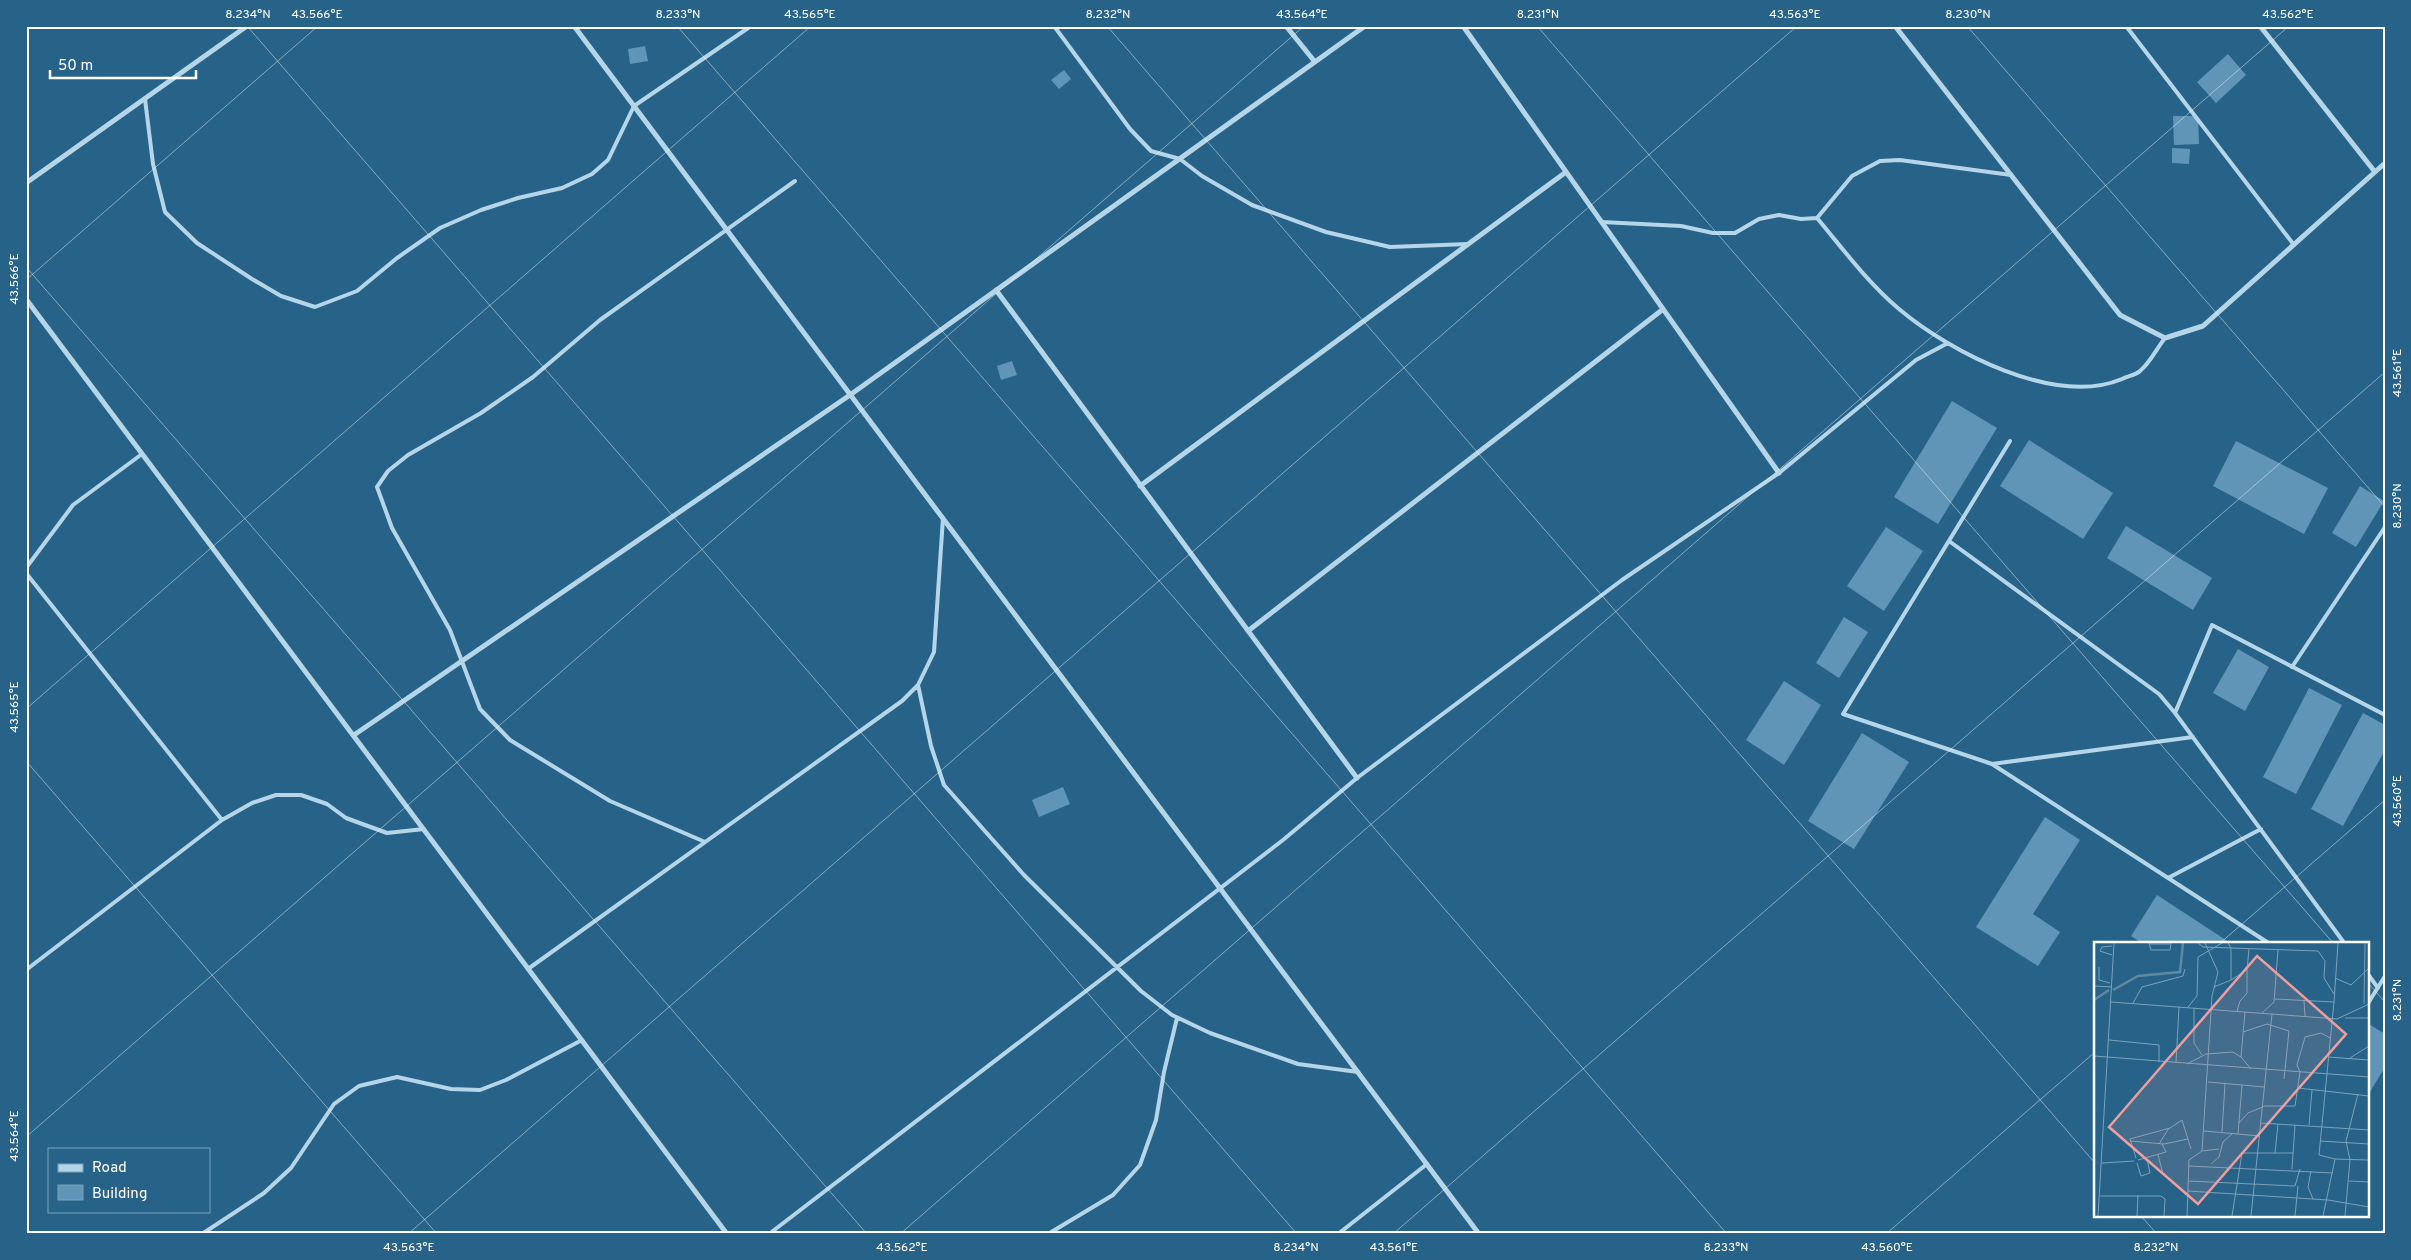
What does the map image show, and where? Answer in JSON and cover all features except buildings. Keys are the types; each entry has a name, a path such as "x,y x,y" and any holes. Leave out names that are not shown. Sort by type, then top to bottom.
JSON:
{"street":[{"path":"26,183 247,26"},
{"path":"574,26 1479,1234"},
{"path":"1286,26 1315,62"},
{"path":"354,735 850,395 1365,26"},
{"path":"1463,26 1779,473"},
{"path":"1895,26 2120,314 2165,338 2203,326 2385,163"},
{"path":"2260,26 2375,172"},
{"path":"1140,486 1566,172"},
{"path":"996,290 1357,778"},
{"path":"26,299 727,1234"},
{"path":"1248,630 1662,310"}],"lane":[{"path":"145,99 153,164 165,212 197,243 252,280 281,296 316,307 357,291 397,258 440,228 481,210 518,198 562,188 592,174 608,160 634,106 751,26"},
{"path":"1054,26 1130,129 1151,151 1180,159 1202,176 1252,204 1326,232 1390,247 1468,244"},
{"path":"2126,26 2294,245"},
{"path":"1602,222 1681,226 1713,233 1735,233 1759,219 1779,215 1801,219 1817,218 1852,176 1880,161 1900,160 2011,175"},
{"path":"704,842 610,802 510,740 480,709 450,630 392,528 377,487 388,471 408,455 480,413 533,377 600,320 795,181"},
{"path":"1817,218 1880,291 1918,324 1984,362 2009,372 2058,386 2089,388 2112,383 2140,371 2165,338"},
{"path":"769,1234 1283,840 1357,778 1622,580 1779,473 1916,360 1948,342"},
{"path":"2010,441 1843,714 1992,764 2267,942"},
{"path":"26,568 73,505 142,454"},
{"path":"528,968 902,701 918,685 934,652 943,518"},
{"path":"2292,667 2385,527"},
{"path":"1949,541 2159,694 2193,737 2344,942"},
{"path":"26,573 222,820"},
{"path":"2175,713 2212,625 2385,715"},
{"path":"918,685 931,746 944,785 1024,875 1141,991 1177,1018 1210,1033 1298,1064 1358,1072"},
{"path":"1992,764 2193,737"},
{"path":"26,970 222,820 252,803 276,795 301,795 327,804 346,818 387,833 424,829"},
{"path":"2168,878 2261,829"},
{"path":"2368,974 2378,988"},
{"path":"2368,1003 2385,976"},
{"path":"1048,1234 1113,1195 1140,1165 1156,1120 1164,1072 1177,1018"},
{"path":"202,1234 264,1193 291,1168 334,1104 359,1086 397,1077 452,1089 480,1090 506,1080 582,1040"},
{"path":"1338,1234 1427,1164"}]}
